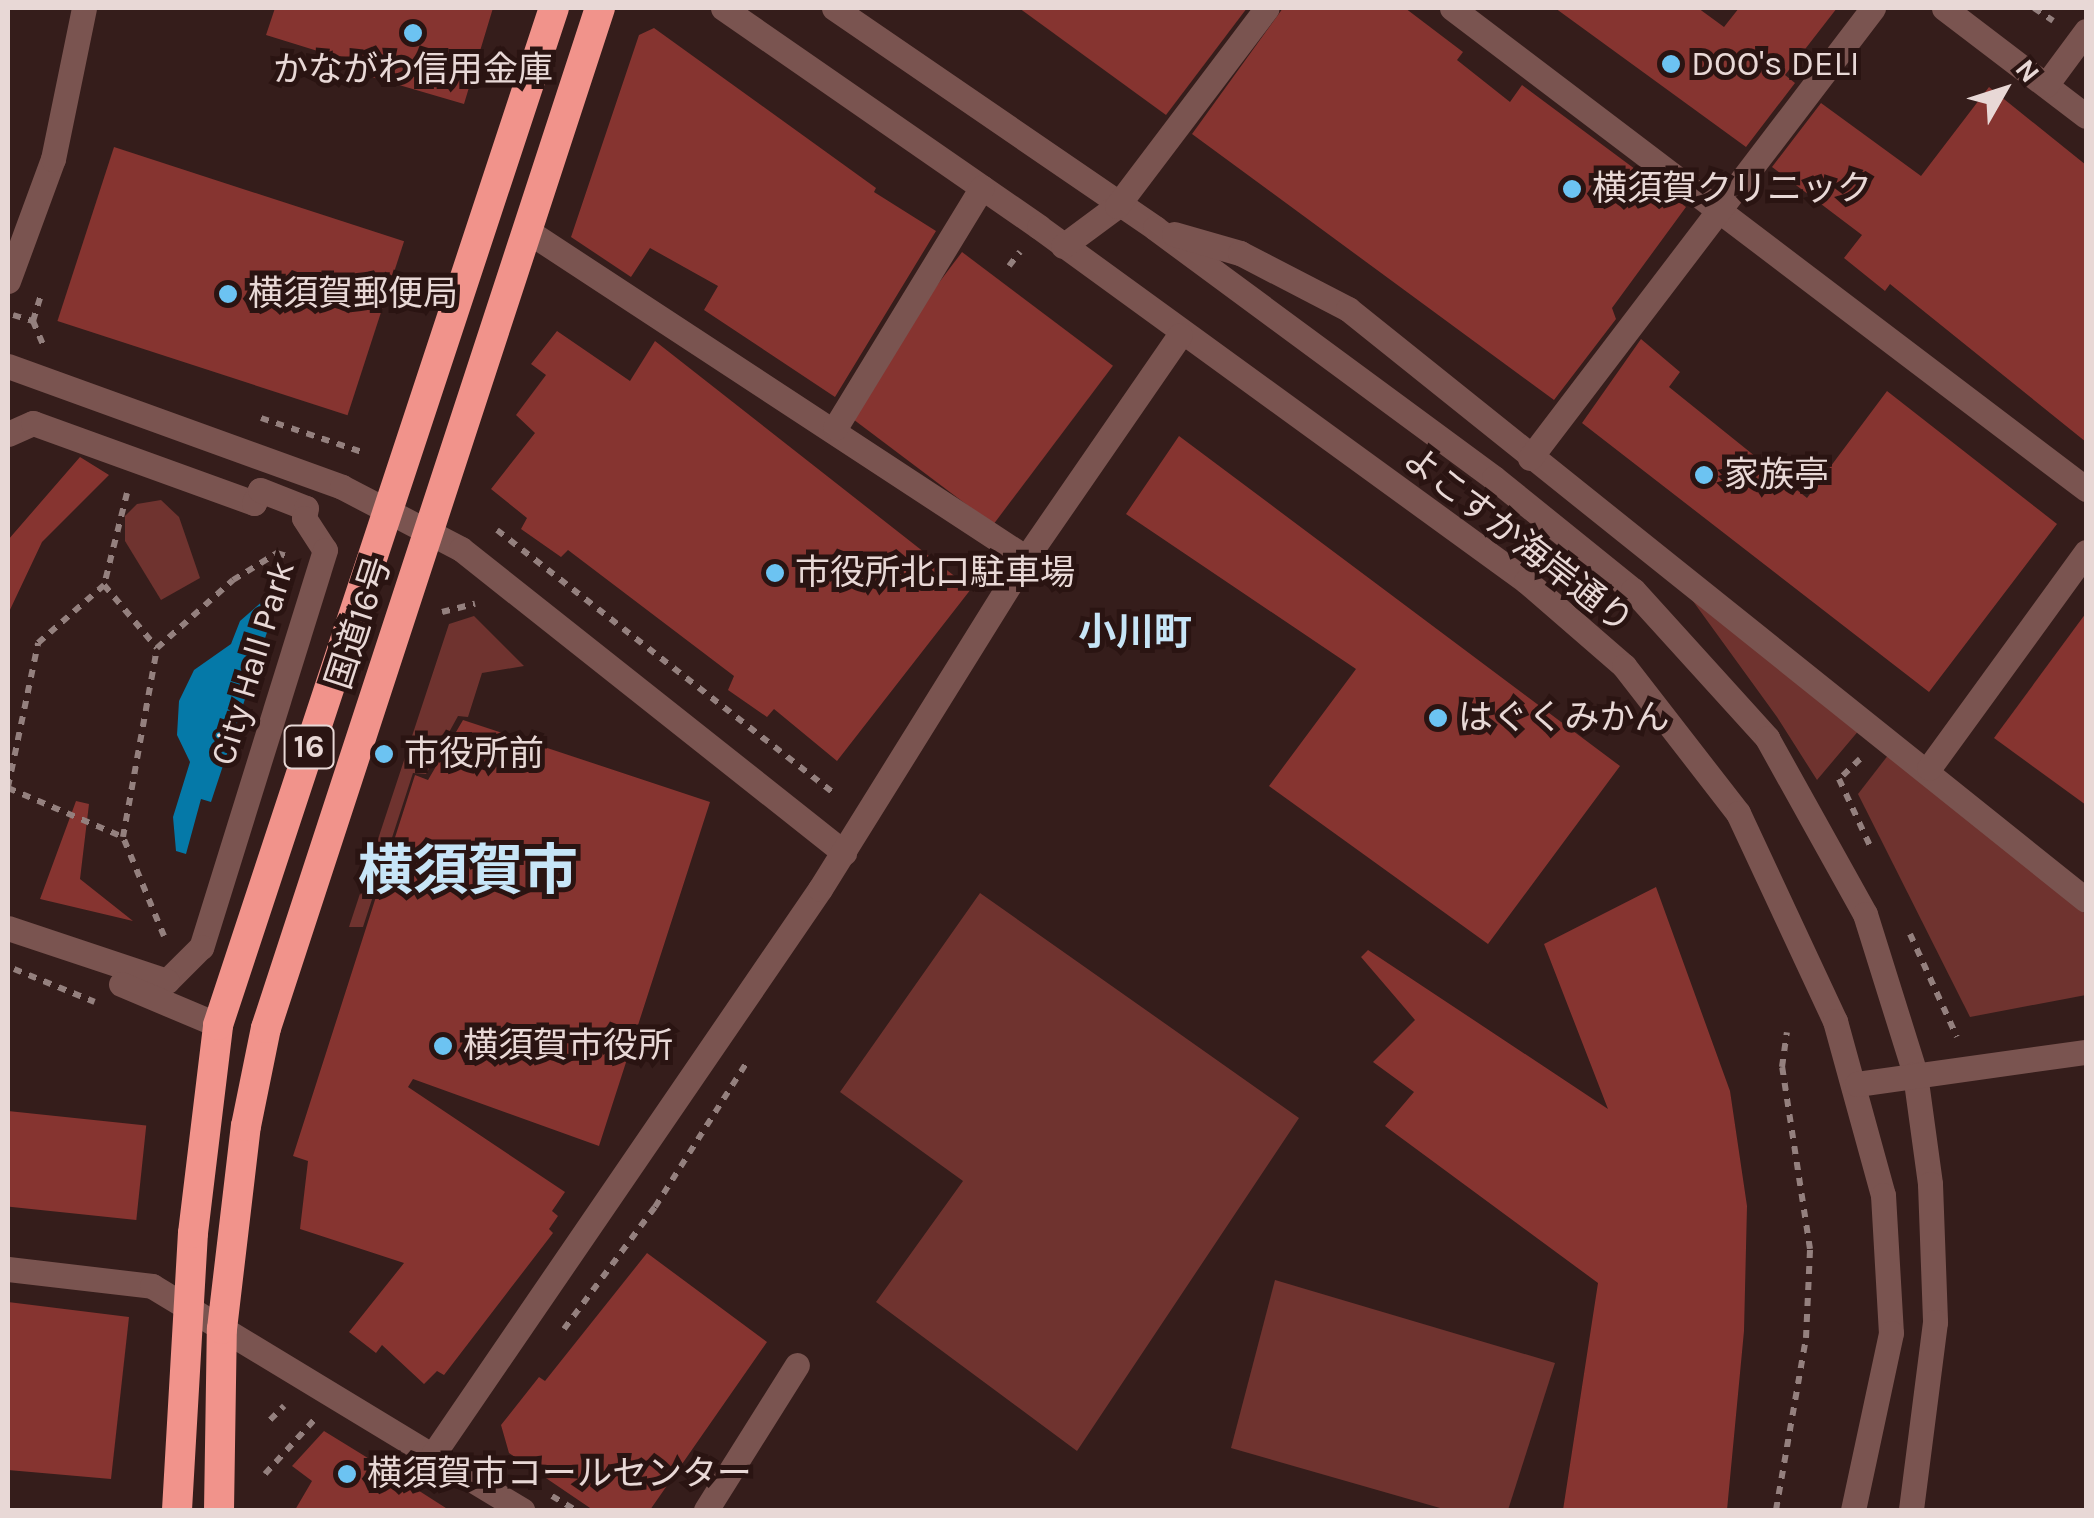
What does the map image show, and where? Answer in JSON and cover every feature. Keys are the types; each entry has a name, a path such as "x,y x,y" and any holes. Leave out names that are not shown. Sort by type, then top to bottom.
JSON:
{"highway":[{"name":"国道16号","path":"178,1510 189,1309 218,1024 386,506 554,8"},
{"name":"国道16号","path":"219,1510 222,1328 246,1126 266,1028 600,8"}],"street":[{"path":"8,281 54,159 84,8"},
{"name":"よこすか海岸通り","path":"723,8 982,187 1180,335 1526,581 1624,666 1738,813 1835,1021 1857,1084 1883,1195 1890,1333 1853,1510"},
{"name":"よこすか海岸通り","path":"834,8 1155,228 1494,478 1633,590 1767,738 1864,914 1915,1074 1930,1184 1935,1322 1911,1510"},
{"path":"1063,246 1118,206 1267,8"},
{"path":"1452,8 2086,489"},
{"path":"1530,458 1715,206 1872,8"},
{"path":"1944,8 2086,116"},
{"path":"2046,85 2086,31"},
{"path":"835,428 982,187"},
{"path":"1155,228 1240,253 1348,309 1530,458 1929,768 2086,900"},
{"path":"526,230 835,428 1026,558"},
{"path":"432,1456 844,853 1026,558 1180,335"},
{"path":"8,366 386,506 461,549 844,853"},
{"name":"City Hall Park","path":"8,434 32,423 254,503 260,490 306,508 304,518 325,550 201,947 167,981 8,928"},
{"path":"1929,768 2086,552"},
{"path":"8,940 218,1024"},
{"path":"1857,1084 2086,1052"},
{"path":"8,1269 152,1286 522,1510"},
{"path":"706,1510 797,1364"}],"path":[{"path":"119,478 128,492 104,585 38,643 8,787 123,837"},
{"path":"486,522 835,794"},
{"path":"169,947 123,837 157,648 233,580 277,553 310,563"},
{"path":"104,585 157,648"},
{"path":"1776,1510 1806,1338 1810,1249 1782,1067 1788,1032"},
{"path":"554,1341 655,1207"},
{"path":"264,1474 319,1414"},
{"path":"547,1494 575,1510"}],"shaded area":[{"path":"161,500 179,517 200,578 161,600 125,541 125,516 137,504"},
{"path":"1690,597 1860,729 1817,780 1777,717"},
{"path":"474,616 524,666 482,673 468,717 458,716 426,774 413,773 363,927 349,927 449,624"},
{"path":"1889,754 2078,902 2086,917 2086,995 1970,1017 1858,794"},
{"path":"980,893 1299,1118 1077,1451 876,1302 963,1181 840,1092"},
{"path":"1275,1280 1555,1363 1508,1510 1447,1510 1231,1448"}],"water":[{"path":"265,599 277,602 211,802 201,799 186,854 176,851 173,817 190,762 177,735 179,701 194,670 231,644 240,621"}],"building":[{"path":"275,8 493,8 464,104 334,66 337,57 266,35"},
{"path":"1019,8 1247,8 1166,115"},
{"path":"1283,8 1405,8 1463,52 1457,60 1510,102 1522,85 1686,207 1612,308 1616,319 1554,400 1192,134"},
{"path":"1555,8 1698,8 1724,27 1739,8 1837,8 1785,75 1795,83 1746,147"},
{"path":"654,28 876,188 874,192 936,231 835,397 704,310 718,286 650,248 631,277 571,237 639,35"},
{"path":"1989,87 2086,165 2086,442 1890,284 1885,291 1844,258 1862,235 1772,167 1821,103 1921,176"},
{"path":"114,147 404,241 348,415 57,321"},
{"path":"962,252 1113,366 993,525 842,411"},
{"name":"市役所北口駐車場","path":"557,331 630,381 655,341 971,589 837,761 774,709 767,717 728,690 734,676 568,550 561,557 521,529 527,518 491,489 535,433 516,415 546,375 531,364"},
{"path":"1641,339 1680,372 1669,387 1807,498 1887,391 2057,524 1929,692 1582,423"},
{"name":"はぐくみかん","path":"1179,436 1620,766 1488,944 1269,786 1356,669 1126,514"},
{"path":"80,457 109,475 42,542 8,614 8,540"},
{"path":"2086,613 2086,805 1994,738"},
{"path":"463,720 710,802 599,1146 413,1079 408,1087 565,1192 552,1211 558,1216 549,1229 553,1233 444,1375 437,1371 424,1384 382,1345 376,1353 349,1332 404,1263 300,1229 308,1161 293,1156 415,775 428,780"},
{"path":"76,801 89,804 80,879 133,921 40,899"},
{"path":"1656,887 1730,1091 1747,1206 1744,1331 1727,1510 1563,1510 1598,1283 1385,1126 1414,1092 1373,1062 1415,1020 1361,957 1368,950 1608,1109 1544,944"},
{"path":"8,1111 146,1126 136,1220 8,1207"},
{"path":"647,1253 767,1342 650,1510 593,1510 509,1453 501,1425 539,1377 545,1381"},
{"path":"8,1302 129,1317 111,1479 8,1470"},
{"name":"横須賀市コールセンター","path":"324,1431 449,1510 295,1510 312,1481 292,1466"}],"place":[{"name":"かながわ信用金庫","path":"413,33"},
{"name":"DOO's DELI","path":"1671,64"},
{"name":"横須賀クリニック","path":"1572,189"},
{"name":"横須賀郵便局","path":"228,294"},
{"name":"家族亭","path":"1704,475"},
{"name":"市役所北口駐車場","path":"775,573"},
{"name":"はぐくみかん","path":"1438,718"},
{"name":"市役所前","path":"384,754"},
{"name":"横須賀市役所","path":"443,1046"},
{"name":"横須賀市コールセンター","path":"347,1474"}],"district":[{"name":"小川町","path":"1135,633"},
{"name":"横須賀市","path":"468,872"}]}
